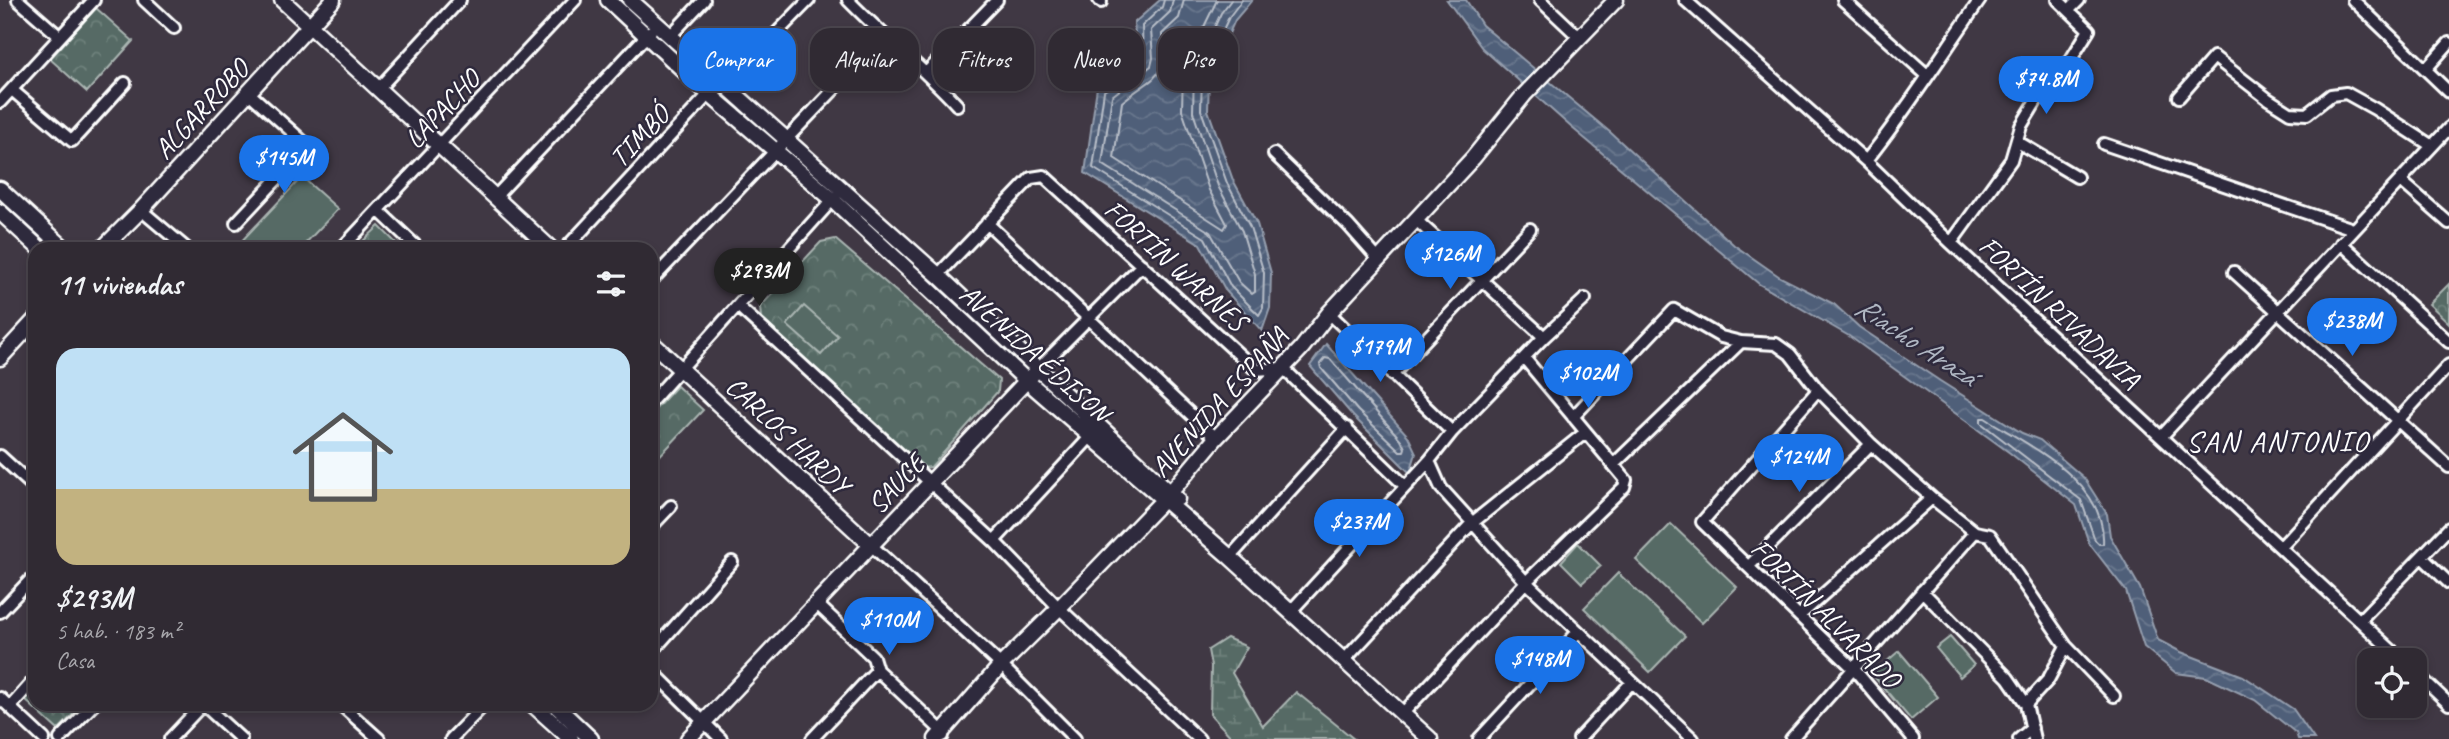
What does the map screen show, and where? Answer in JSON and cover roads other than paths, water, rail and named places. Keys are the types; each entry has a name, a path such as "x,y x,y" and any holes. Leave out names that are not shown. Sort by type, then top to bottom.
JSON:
{"main road":[{"path":"282,0 544,242"},
{"name":"ALGARROBO","path":"109,242 141,211 334,0"},
{"name":"AVENIDA ÉDISON","path":"608,0 652,30 670,36 679,44"},
{"name":"AVENIDA ÉDISON","path":"631,0 652,30 709,93 781,146 938,275 1038,369 1095,432"},
{"name":"AVENIDA ESPAÑA","path":"941,737 1001,665 1166,496 1216,438 1301,349 1329,313 1473,158 1524,95 1616,0"},
{"name":"AVENIDA ÉDISON","path":"730,91 781,146"},
{"path":"0,189 57,242"},
{"name":"AVENIDA ÉDISON","path":"838,195 1027,381 1095,432 1439,739"},
{"path":"1,214 32,242"},
{"path":"0,358 28,328"},
{"name":"CARLOS HARDY","path":"658,348 871,545"},
{"name":"SAUCE","path":"688,739 1038,369"},
{"name":"AVENIDA ÉDISON","path":"1292,610 1349,655 1430,739"},
{"path":"540,711 571,739"},
{"path":"561,711 591,739"}],"street":[{"path":"19,0 59,36"},
{"path":"0,102 94,0"},
{"path":"144,0 174,27"},
{"path":"378,89 460,0"},
{"name":"LAPACHO","path":"348,242 575,0"},
{"path":"670,36 704,0"},
{"name":"TIMBÓ","path":"782,28 809,0"},
{"path":"848,0 875,28"},
{"path":"927,72 994,4 981,0"},
{"path":"1539,0 1579,37"},
{"name":"FORTÍN RIVADAVIA","path":"1685,0 1866,162 2389,648"},
{"path":"1843,0 1927,75"},
{"path":"1866,162 1898,122 1927,75 1980,0"},
{"path":"1951,243 2011,160 2021,126 2044,88 2057,82 2089,30 2058,0"},
{"path":"2069,10 2079,0"},
{"path":"2353,0 2449,92"},
{"path":"495,197 652,30"},
{"path":"2426,69 2449,43"},
{"path":"2179,97 2214,57 2290,113 2307,114 2331,95 2346,93 2432,146"},
{"path":"919,65 957,105"},
{"path":"12,90 72,141 125,83"},
{"name":"TIMBÓ","path":"572,242 714,91"},
{"path":"658,274 833,91"},
{"path":"236,223 308,146 249,93"},
{"path":"2161,437 2449,128"},
{"path":"2018,142 2077,177"},
{"path":"2104,144 2353,229"},
{"path":"1274,154 1348,225 1379,260"},
{"name":"FORTÍN WARNES","path":"987,223 1031,178 1044,176 1256,370 1283,368"},
{"path":"2401,181 2449,223"},
{"path":"658,394 838,195"},
{"path":"378,210 412,242"},
{"path":"141,211 179,242"},
{"path":"1415,219 1544,337"},
{"path":"938,275 987,223 1216,438"},
{"path":"1392,374 1530,229"},
{"path":"2341,243 2449,342"},
{"name":"SAUCE","path":"1038,369 1142,265"},
{"path":"2234,272 2449,467"},
{"path":"1292,610 1404,485 1429,461 1452,432 1544,337 1585,299"},
{"path":"739,307 994,541 1059,608 1199,739"},
{"path":"1573,417 1674,310 1720,337 1741,342 1776,344 1790,354 1818,390 1871,444 1975,532 1990,535 2066,646 2114,696"},
{"path":"1329,313 1452,432"},
{"path":"1613,465 1741,342"},
{"path":"1405,711 1527,582 1624,487 1626,480 1525,359"},
{"path":"2281,547 2449,365"},
{"path":"1283,368 1404,485"},
{"name":"FORTÍN ALVARADO","path":"1818,390 1702,522 1854,669 1913,739"},
{"path":"1232,554 1347,428"},
{"path":"994,541 1095,432"},
{"path":"1349,655 1472,523 1586,432"},
{"path":"1749,566 1871,444"},
{"path":"0,456 28,482"},
{"path":"1429,461 1441,488 1527,582 1693,739"},
{"path":"1799,616 1932,498"},
{"path":"658,520 671,506"},
{"path":"2360,620 2449,527"},
{"path":"1791,739 1975,532"},
{"name":"CARLOS HARDY","path":"871,545 1001,665 1075,739"},
{"path":"2422,557 2449,583"},
{"path":"658,645 732,562"},
{"path":"0,612 28,582"},
{"path":"1922,591 2008,678 2026,704 2033,734 2019,739"},
{"path":"816,603 873,657 877,670 941,737"},
{"path":"1479,739 1578,632"},
{"path":"2026,704 2048,680 2066,646"},
{"path":"812,739 877,670"},
{"path":"658,677 721,739"},
{"path":"1579,739 1632,682"},
{"path":"2427,683 2449,704"},
{"path":"10,707 28,687"},
{"path":"0,698 44,739"},
{"path":"60,739 87,711"},
{"path":"170,739 196,711"},
{"path":"211,711 241,739"},
{"path":"348,711 379,739"},
{"path":"451,739 478,711"}],"water":[{"path":"1160,0 1252,0 1231,28 1158,28 1158,91 1209,91 1208,110 1233,180 1257,224 1271,273 1270,308 1262,331 1226,291 1200,244 1085,173 1096,91 1144,91 1144,28 1134,28 1134,23"},
{"path":"1447,0 1466,0 1482,25 1611,133 1734,245 1780,277 1834,304 1859,327 1940,381 2022,433 2040,440 2084,478 2107,514 2110,536 2140,588 2158,640 2243,676 2293,709 2314,739 2298,739 2296,733 2255,700 2206,677 2176,673 2144,647 2126,591 2089,543 2076,505 2010,453 1849,336 1759,284 1571,127 1482,48"},
{"path":"1326,344 1408,436 1416,453 1410,473 1353,416 1310,366"}],"district":[{"name":"SAN ANTONIO","path":"2278,441"}],"water label":[{"name":"Riacho Arazá","path":"1916,341"}]}
